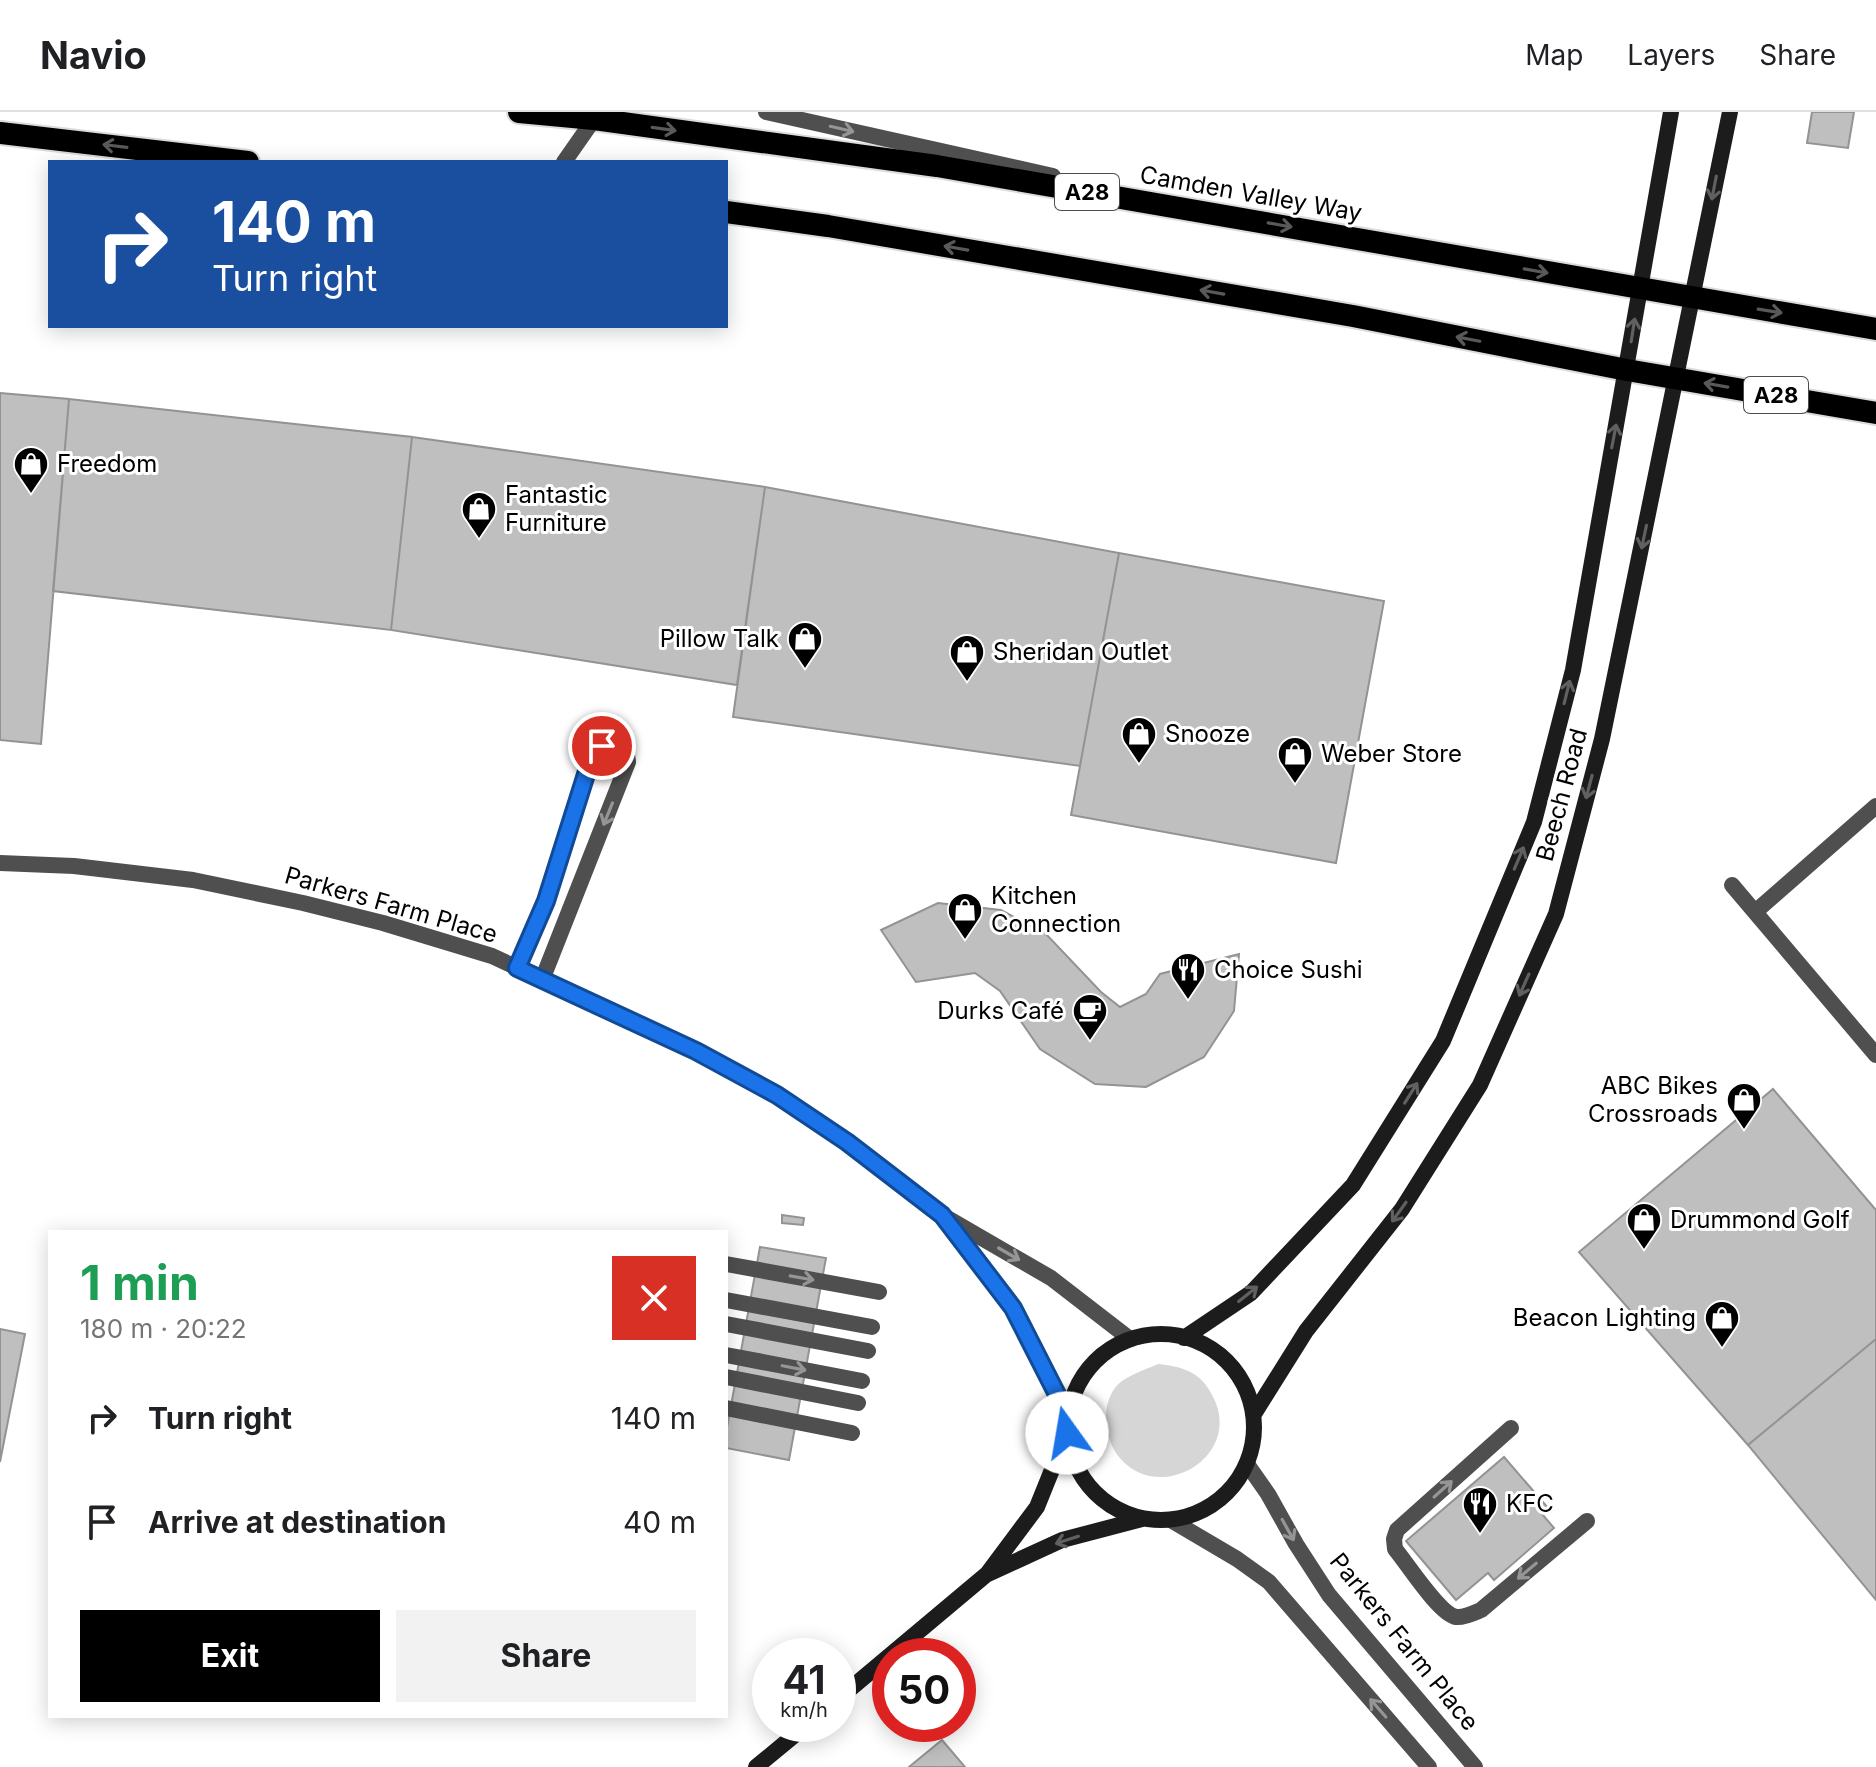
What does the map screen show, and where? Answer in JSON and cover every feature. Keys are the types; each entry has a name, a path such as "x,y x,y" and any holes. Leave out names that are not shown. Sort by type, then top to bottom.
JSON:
{"highway":[{"name":"Camden Valley Way","path":"519,112 597,116 937,166 1876,329"},
{"path":"0,133 231,160"},
{"name":"A28","path":"728,212 828,226 1353,316 1627,370 1876,413"}],"main road":[{"name":"Beech Road","path":"1184,1338 1251,1293 1353,1185 1443,1041 1534,822 1573,670 1671,112"},
{"name":"Beech Road","path":"1254,1414 1306,1331 1402,1209 1480,1085 1556,914 1602,739 1730,112"},
{"path":"1165,1334 1203,1343 1235,1371 1248,1392 1254,1414 1253,1440 1247,1464 1229,1491 1203,1511 1171,1520 1142,1519 1105,1503 1078,1472 1067,1433 1067,1414 1075,1390 1088,1368 1107,1351 1130,1339 1165,1334"},
{"path":"856,1684 987,1574 1037,1507 1067,1433"},
{"path":"987,1574 1062,1540 1142,1519"},
{"path":"756,1767 786,1742"}],"street":[{"path":"766,112 1247,219"},
{"path":"565,160 597,116"},
{"path":"517,968 546,901 594,749 602,746 627,755 628,762 542,980"},
{"path":"1755,912 1876,806"},
{"name":"Parkers Farm Place","path":"0,863 74,866 193,880 383,923 492,956 696,1051 777,1095 847,1142 942,1215 1051,1278 1130,1339"},
{"path":"1732,885 1876,1055"},
{"name":"Parkers Farm Place","path":"942,1215 1013,1308 1067,1414"},
{"path":"728,1264 879,1292"},
{"path":"728,1300 872,1327"},
{"path":"728,1324 868,1351"},
{"path":"728,1355 862,1381"},
{"path":"728,1377 858,1403"},
{"path":"728,1408 852,1433"},
{"path":"1511,1428 1397,1530 1395,1549 1443,1610 1455,1617 1481,1610 1587,1521"},
{"name":"Parkers Farm Place","path":"1247,1464 1329,1595 1475,1767"},
{"path":"1171,1520 1269,1582 1429,1767"}],"shaded area":[{"path":"1158,1364 1177,1367 1199,1378 1215,1401 1220,1422 1216,1441 1206,1457 1191,1469 1173,1476 1154,1477 1135,1471 1119,1457 1110,1441 1106,1414 1110,1396 1119,1384"}],"building":[{"path":"1812,112 1854,112 1848,148 1807,143"},
{"name":"Freedom","path":"0,393 69,399 41,744 0,740"},
{"path":"69,399 412,437 391,630 53,591"},
{"path":"412,437 765,487 737,685 391,630"},
{"path":"765,487 1119,553 1080,766 733,717"},
{"path":"1119,553 1384,601 1336,863 1071,815"},
{"path":"938,903 1001,910 1046,934 1101,992 1120,1007 1146,994 1160,974 1239,954 1234,1011 1204,1057 1146,1087 1095,1084 1040,1049 1000,991 975,973 916,982 881,930"},
{"path":"1773,1089 1876,1210 1876,1339 1748,1445 1579,1252"},
{"path":"782,1215 804,1218 803,1225 782,1223"},
{"path":"760,1247 826,1258 789,1460 728,1448 728,1422"},
{"path":"0,1329 25,1334 0,1462"},
{"path":"1876,1339 1876,1600 1748,1445"},
{"name":"KFC","path":"1504,1457 1549,1509 1542,1514 1554,1528 1494,1580 1488,1573 1456,1600 1406,1541"},
{"path":"940,1742 944,1742 965,1767 909,1767"}],"place":[{"name":"Freedom","path":"31,495"},
{"name":"Fantastic Furniture","path":"479,540"},
{"name":"Pillow Talk","path":"805,670"},
{"name":"Sheridan Outlet","path":"967,683"},
{"name":"Snooze","path":"1139,765"},
{"name":"Weber Store","path":"1295,785"},
{"name":"Kitchen Connection","path":"965,941"},
{"name":"Choice Sushi","path":"1188,1001"},
{"name":"Durks Café","path":"1090,1042"},
{"name":"ABC Bikes Crossroads","path":"1744,1131"},
{"name":"Drummond Golf","path":"1644,1251"},
{"name":"Beacon Lighting","path":"1722,1349"},
{"name":"KFC","path":"1480,1535"}],"route":[{"path":"602,746 594,749 546,901 517,968 696,1051 777,1095 847,1142 942,1215 1013,1308 1067,1414 1067,1433"}]}
